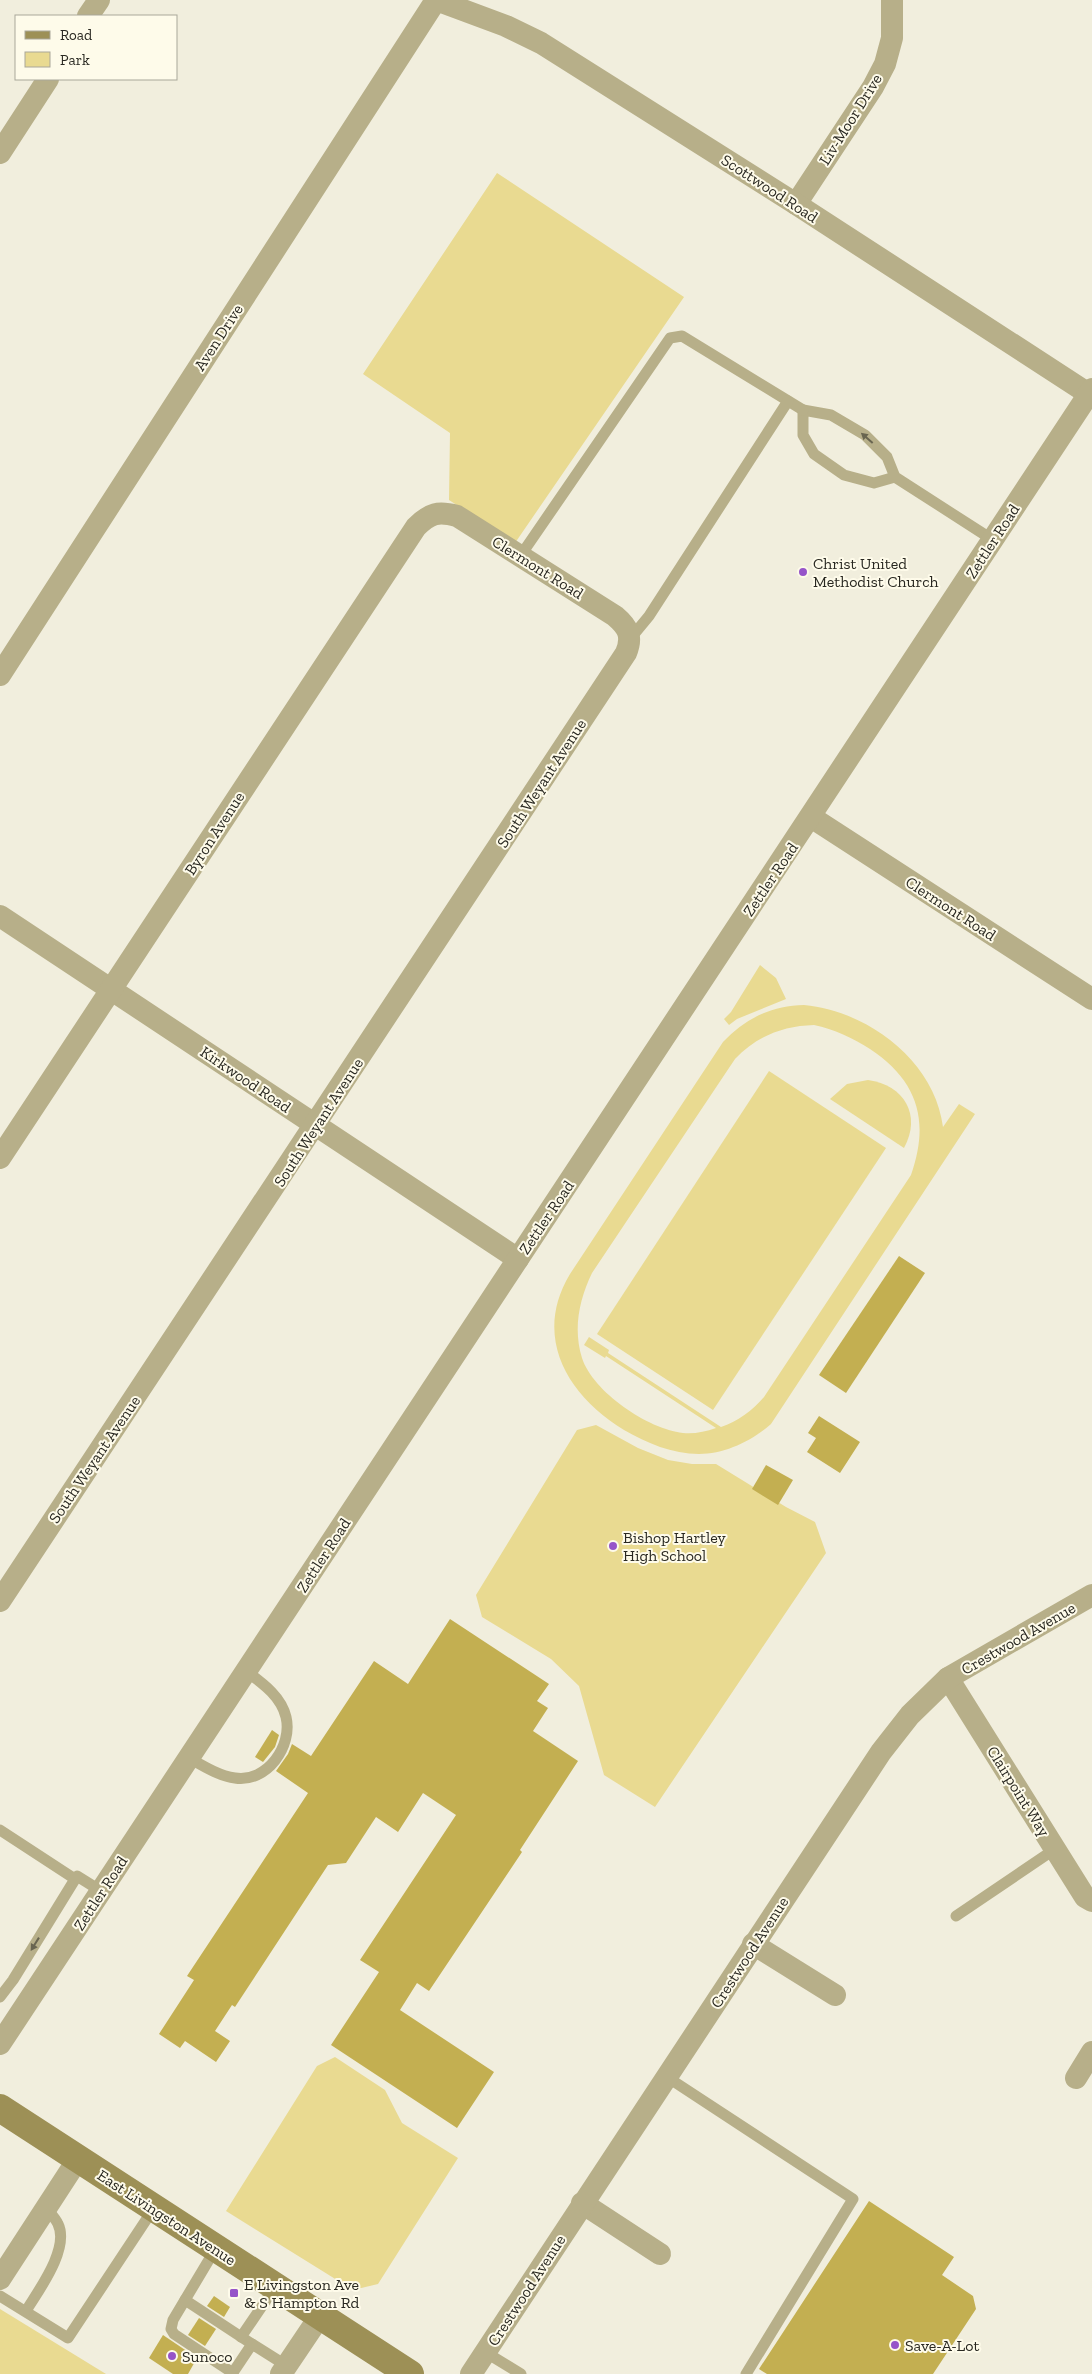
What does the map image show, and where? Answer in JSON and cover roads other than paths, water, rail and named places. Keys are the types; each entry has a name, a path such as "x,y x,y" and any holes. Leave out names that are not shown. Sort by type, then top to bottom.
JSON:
{"main road":[{"name":"East Livingston Avenue","path":"0,2108 410,2374"}],"street":[{"path":"89,15 99,0"},
{"name":"Scottwood Road","path":"436,0 498,23 541,43 1091,393"},
{"name":"Aven Drive","path":"0,675 436,0"},
{"name":"Liv-Moor Drive","path":"796,204 873,87 885,64 892,38 892,0"},
{"path":"0,153 47,80"},
{"name":"Zettler Road","path":"0,2044 1091,393"},
{"name":"Clermont Road","path":"434,513 442,512 457,516 521,555 615,616 626,625 630,639"},
{"name":"Byron Avenue","path":"0,1158 416,527 427,516 434,513"},
{"name":"South Weyant Avenue","path":"0,1602 626,653 630,639"},
{"name":"Clermont Road","path":"811,817 1092,1000"},
{"name":"Kirkwood Road","path":"0,916 518,1258"},
{"name":"Crestwood Avenue","path":"471,2374 753,1944 881,1752 910,1715 948,1678 1092,1595"},
{"name":"Clairpoint Way","path":"948,1678 1085,1897 1092,1901"},
{"path":"753,1944 835,1995"},
{"path":"1076,2078 1092,2052"},
{"path":"0,2279 78,2159"},
{"path":"582,2204 660,2254"},
{"path":"284,2370 320,2316"}],"lane":[{"path":"521,555 670,338 682,336 803,410 831,415 865,435 887,457 895,477 993,540"},
{"path":"630,639 650,616 788,401"},
{"path":"803,410 803,435 814,454 844,475 874,483 895,477"},
{"path":"189,1758 211,1770 235,1778 265,1771 276,1759 286,1739 286,1716 270,1690 246,1672"},
{"path":"0,1830 75,1880"},
{"path":"956,1916 1055,1849"},
{"path":"0,1997 13,1980 77,1876 101,1891"},
{"path":"667,2077 853,2199 746,2374"},
{"path":"26,2311 55,2261 60,2240 59,2225 46,2208"},
{"path":"0,2296 68,2338 154,2208"},
{"path":"216,2248 173,2320 171,2329 174,2334 232,2374 252,2344"},
{"path":"241,2337 275,2286"},
{"path":"185,2300 252,2344 284,2370"},
{"path":"485,2352 520,2374"}],"place":[{"name":"Christ United Methodist Church","path":"803,572"},
{"name":"Bishop Hartley High School","path":"613,1546"},
{"name":"E Livingston Ave & S Hampton Rd","path":"234,2293"},
{"name":"Save-A-Lot","path":"895,2345"},
{"name":"Sunoco","path":"172,2356"}]}
